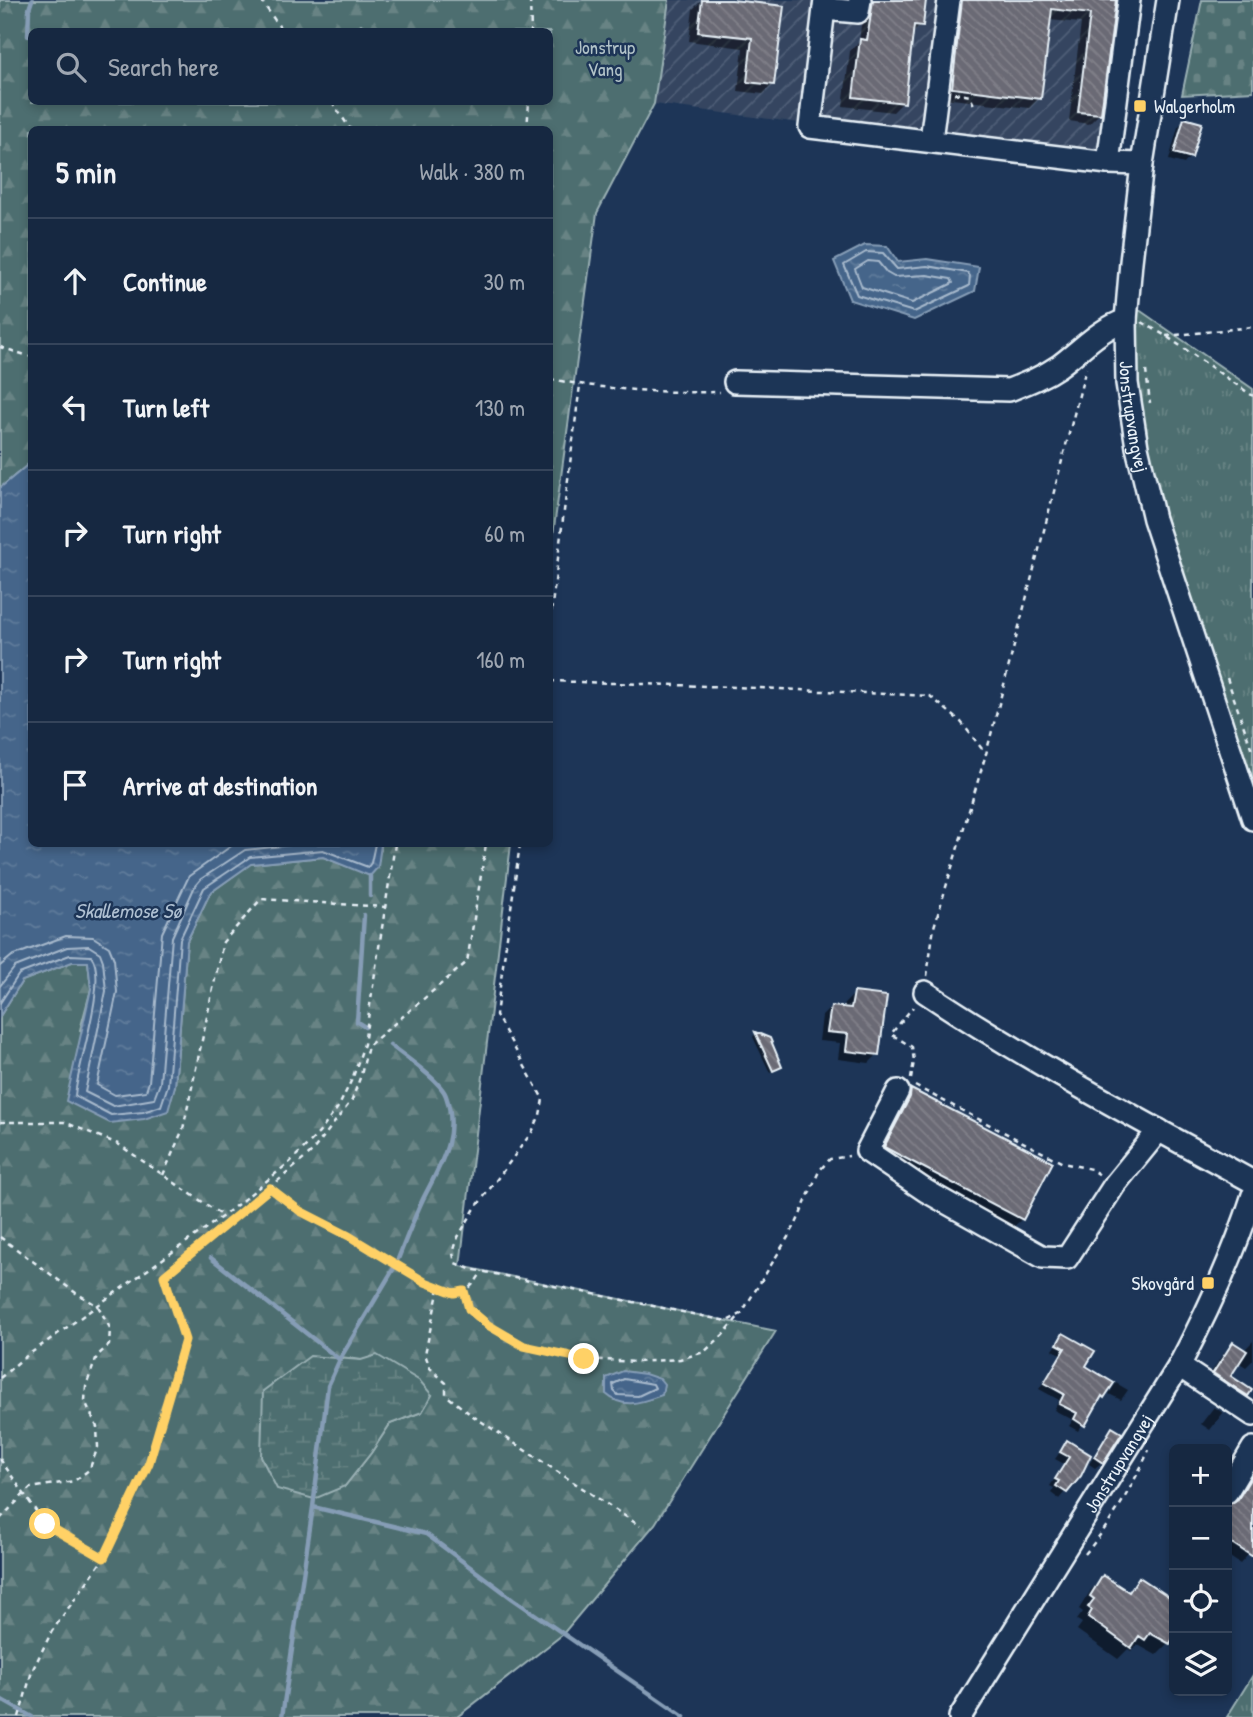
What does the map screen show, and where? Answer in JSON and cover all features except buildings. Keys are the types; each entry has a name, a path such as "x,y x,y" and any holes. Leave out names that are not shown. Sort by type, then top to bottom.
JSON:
{"street":[{"path":"860,0 858,12 824,5 810,127 1108,163 1142,164"},
{"path":"930,140 948,0"},
{"path":"1108,163 1129,0"},
{"name":"Jonstrupvangvej","path":"1168,0 1142,164 1138,318 1127,383 1136,447 1154,519 1253,819"},
{"path":"735,382 1009,390 1037,380 1058,367 1110,325 1138,318"},
{"path":"925,992 962,1017 1253,1182"},
{"path":"898,1091 867,1151 926,1191 1043,1257 1067,1258 1115,1184 1159,1130"},
{"name":"Jonstrupvangvej","path":"960,1717 1179,1366 1211,1306 1253,1197"},
{"path":"1179,1366 1253,1415"},
{"path":"1232,1484 1253,1448"}],"path":[{"path":"261,0 280,28"},
{"path":"530,0 531,28"},
{"path":"937,91 970,96 974,105"},
{"path":"334,105 348,126"},
{"path":"527,126 529,105"},
{"path":"1138,318 1253,396"},
{"path":"1138,318 1145,337"},
{"path":"1166,335 1253,327"},
{"path":"0,347 28,356"},
{"path":"1087,365 986,754 934,927 925,992 891,1034 912,1047 914,1061 910,1085 1063,1163 1091,1169 1115,1184"},
{"path":"1146,365 1151,414"},
{"path":"553,380 677,393 727,392 735,382"},
{"path":"553,597 580,384"},
{"path":"1226,674 1253,753"},
{"path":"553,681 930,696 961,722 986,754"},
{"path":"0,1378 21,1360 223,1216 290,1161 319,1133 339,1106 353,1077 364,1044 395,847"},
{"path":"19,1716 32,1671 52,1631 104,1558 149,1463 185,1340 164,1276 310,1154 352,1100 368,1046 467,962 486,847"},
{"path":"520,847 496,1015 542,1099 540,1115 532,1132 474,1210 458,1237 453,1253 455,1263 482,1271 727,1321 741,1314"},
{"path":"163,1175 183,1129 223,942 261,900 385,907"},
{"path":"0,1122 64,1122 118,1144 223,1216"},
{"path":"464,1291 469,1309 488,1325 524,1346 584,1359 637,1362 680,1359 704,1352 741,1314 796,1224 819,1171 830,1159 867,1151"},
{"path":"270,1188 300,1211 439,1288 454,1293 464,1291 477,1281 482,1271"},
{"path":"0,1237 98,1306 110,1328 108,1345 97,1356 86,1386 85,1401 97,1427 98,1447 89,1470 74,1481 30,1488 0,1519"},
{"path":"439,1288 425,1354 429,1368 446,1383 446,1395 470,1414 640,1526"},
{"path":"0,1459 45,1524 104,1558"}],"shaded area":[{"path":"669,0 1139,0 1108,163 654,104"}],"green space":[{"name":"Jonstrup Vang","path":"0,0 669,0 654,104 597,213 553,535 553,126 28,126 28,465 0,488"},
{"path":"1202,0 1253,0 1253,91 1182,95"},
{"path":"1135,307 1253,389 1253,780 1213,666 1140,436 1134,339"},
{"path":"381,847 511,847 460,1266 776,1331 655,1524 562,1635 457,1717 0,1717 0,1016 22,981 72,962 88,962 91,989 80,1030 175,1086 187,941 210,893 250,864 323,857 370,875","holes":["341,1357 361,1360 432,1395 422,1412 390,1424 345,1486"]},
{"path":"377,1355 420,1381 432,1395 422,1412 390,1424 345,1486 314,1499 277,1489 261,1457 263,1391 310,1356 361,1360"},
{"path":"1253,1675 1253,1717 1227,1717"}],"water":[{"path":"865,245 887,246 898,262 927,259 979,267 975,291 914,320 850,300 834,261"},
{"name":"Skallemose Sø","path":"28,465 28,847 381,847 378,867 370,876 323,857 251,864 210,893 187,941 175,1086 168,1111 144,1119 110,1123 66,1101 91,989 88,962 72,962 22,981 0,1016 0,488"},
{"path":"623,1371 660,1379 664,1384 662,1395 633,1403 613,1399 606,1394 606,1378"}],"waterway":[{"path":"28,28 32,0"},
{"path":"370,876 370,896"},
{"path":"364,915 357,1022 365,1027"},
{"path":"390,1045 443,1090 451,1124 446,1150 398,1259"},
{"path":"211,1258 340,1360"},
{"path":"394,1268 341,1357 328,1386 313,1507 426,1534 513,1599 684,1717"},
{"path":"282,1717 313,1507"},
{"path":"0,1699 32,1717"}],"place":[{"name":"Walgerholm","path":"1140,106"},
{"name":"Skovgård","path":"1208,1283"}],"route":[{"path":"45,1524 104,1558 149,1463 185,1340 164,1276 270,1188 300,1211 349,1236 425,1282 454,1293 464,1291 469,1309 488,1325 524,1346 584,1359"}]}
